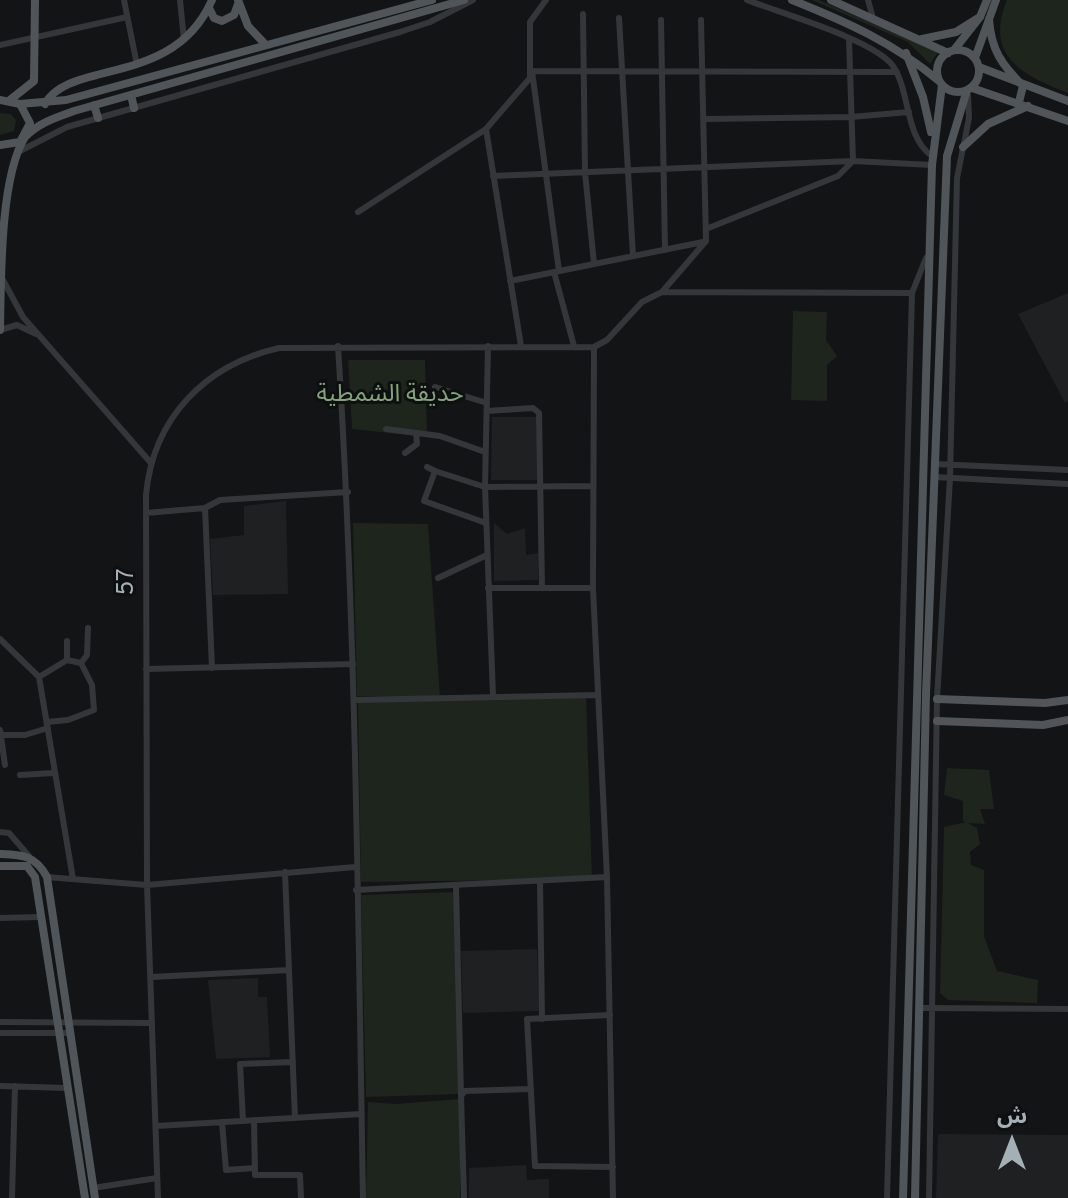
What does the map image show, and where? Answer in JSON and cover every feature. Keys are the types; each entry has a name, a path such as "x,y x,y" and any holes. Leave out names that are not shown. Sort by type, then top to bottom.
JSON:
{"main road":[{"path":"5,100 34,81 35,0"},
{"path":"5,100 20,104 45,104 432,0"},
{"path":"0,145 13,146 55,118 94,105 464,0"},
{"path":"792,0 878,36 906,53 954,92 970,89 1068,121"},
{"path":"831,0 951,52 966,51 977,62 1023,86 1068,101"},
{"path":"915,1198 934,477 947,156 970,89 978,78 977,62 987,0"},
{"path":"903,1198 932,161 941,83 937,68 985,18 996,0"},
{"path":"210,3 214,18 222,21 234,15 238,2"},
{"path":"238,2 248,26 264,43"},
{"path":"45,104 61,87 162,55 184,40 210,3"},
{"path":"921,39 956,32 985,18"},
{"path":"985,18 1000,63 1023,86 1023,104"},
{"path":"906,53 923,97 933,139"},
{"path":"131,95 134,108"},
{"path":"0,330 3,193 15,154 30,123 20,104"},
{"path":"963,147 988,124 1023,104"},
{"path":"94,105 98,118"},
{"path":"937,699 1045,703 1068,700"},
{"path":"937,721 1043,725 1068,720"},
{"path":"0,854 29,856 39,862 47,877 95,1198"},
{"path":"0,866 27,866 35,877 85,1198"}],"street":[{"path":"124,0 137,65"},
{"path":"180,0 184,40"},
{"path":"15,154 67,127 410,28 473,0"},
{"path":"546,0 530,22 532,71 557,271 574,346"},
{"path":"747,0 881,53 897,72 920,144 932,161"},
{"path":"868,0 873,18"},
{"path":"583,14 585,172 594,264"},
{"path":"0,45 127,17"},
{"path":"619,18 633,256"},
{"path":"661,20 666,169 665,250"},
{"path":"613,1198 607,877 593,588 594,347 607,340 642,302 662,292 706,241 701,20"},
{"path":"706,229 838,176 853,161 849,39"},
{"path":"532,71 897,72"},
{"path":"358,212 486,129 526,85 532,71"},
{"path":"929,1198 935,1008 937,699 950,478 957,178 969,118 970,89"},
{"path":"704,119 851,117 909,112"},
{"path":"486,129 521,346"},
{"path":"493,176 853,161 932,161"},
{"path":"887,1198 912,293 925,267 930,230"},
{"path":"510,281 706,241"},
{"path":"1,275 14,304 151,463"},
{"path":"662,292 912,293"},
{"path":"0,330 17,325 43,339"},
{"name":"57","path":"158,1198 147,885 146,513 151,463 159,441 184,399 212,376 267,351 291,346 594,347"},
{"path":"338,346 348,492 363,1198"},
{"path":"488,346 485,487 493,696"},
{"path":"435,387 487,407 537,409 542,588"},
{"path":"386,429 440,436 485,452"},
{"path":"405,453 417,444 416,433"},
{"path":"935,464 1068,470"},
{"path":"427,467 485,487 592,486"},
{"path":"435,471 424,501 486,523"},
{"path":"934,477 1068,484"},
{"path":"146,513 205,508 220,500 348,492"},
{"path":"205,508 212,668"},
{"path":"438,578 487,555"},
{"path":"488,588 593,588"},
{"path":"81,663 87,655 88,628"},
{"path":"0,639 39,677 73,879"},
{"path":"67,641 67,660"},
{"path":"39,677 67,660 81,663"},
{"path":"5,765 0,733 25,735 48,725 95,713 92,685 81,663"},
{"path":"146,669 353,664"},
{"path":"354,700 598,695"},
{"path":"20,775 53,773"},
{"path":"0,832 9,833 29,856"},
{"path":"35,877 147,885 355,867"},
{"path":"285,872 295,1118"},
{"path":"356,890 607,877"},
{"path":"540,881 542,1019"},
{"path":"456,887 464,1198"},
{"path":"0,918 40,917"},
{"path":"151,977 289,970"},
{"path":"921,1008 1068,1009"},
{"path":"610,1015 527,1019 535,1166 613,1167"},
{"path":"0,1022 57,1029"},
{"path":"0,1033 152,1023"},
{"path":"243,1121 240,1064 293,1062"},
{"path":"0,1086 67,1088"},
{"path":"12,1198 15,1086"},
{"path":"461,1096 465,1091 531,1089"},
{"path":"156,1126 361,1114"},
{"path":"254,1120 255,1175 300,1175 301,1198"},
{"path":"222,1122 226,1170 255,1168"},
{"path":"93,1188 157,1178"}],"shaded area":[{"path":"1068,293 1068,401 1065,403 1018,314"},
{"path":"492,417 541,417 538,480 491,480"},
{"path":"286,501 288,594 213,595 210,539 244,535 244,506"},
{"path":"494,523 507,534 525,528 526,555 539,553 538,580 494,581"},
{"path":"537,949 539,1011 463,1013 461,951"},
{"path":"258,978 258,997 267,997 270,1057 216,1059 208,980"},
{"path":"938,1134 1068,1135 1068,1198 936,1198"},
{"path":"526,1165 527,1180 549,1179 549,1198 469,1198 469,1168"}],"green space":[{"path":"812,0 819,0 938,52 930,64 908,42"},
{"path":"1007,0 1068,0 1068,93 1022,70 1004,49 1000,36 1001,19"},
{"path":"0,113 11,114 16,120 14,131 0,135"},
{"path":"793,311 827,312 826,340 837,356 827,365 827,401 791,400"},
{"name":"حديقة الشمطية","path":"348,360 425,360 427,437 352,429"},
{"path":"353,523 428,524 440,697 357,696"},
{"path":"586,696 592,879 361,882 358,702"},
{"path":"947,768 989,770 994,809 980,809 985,824 968,823 977,828 980,844 970,852 971,865 984,870 984,936 997,971 1038,980 1037,1003 948,1000 940,993 944,827 966,822 963,821 963,801 944,795"},
{"path":"456,892 459,1094 366,1097 361,895"},
{"path":"460,1099 460,1198 366,1198 368,1102 396,1104"}]}
